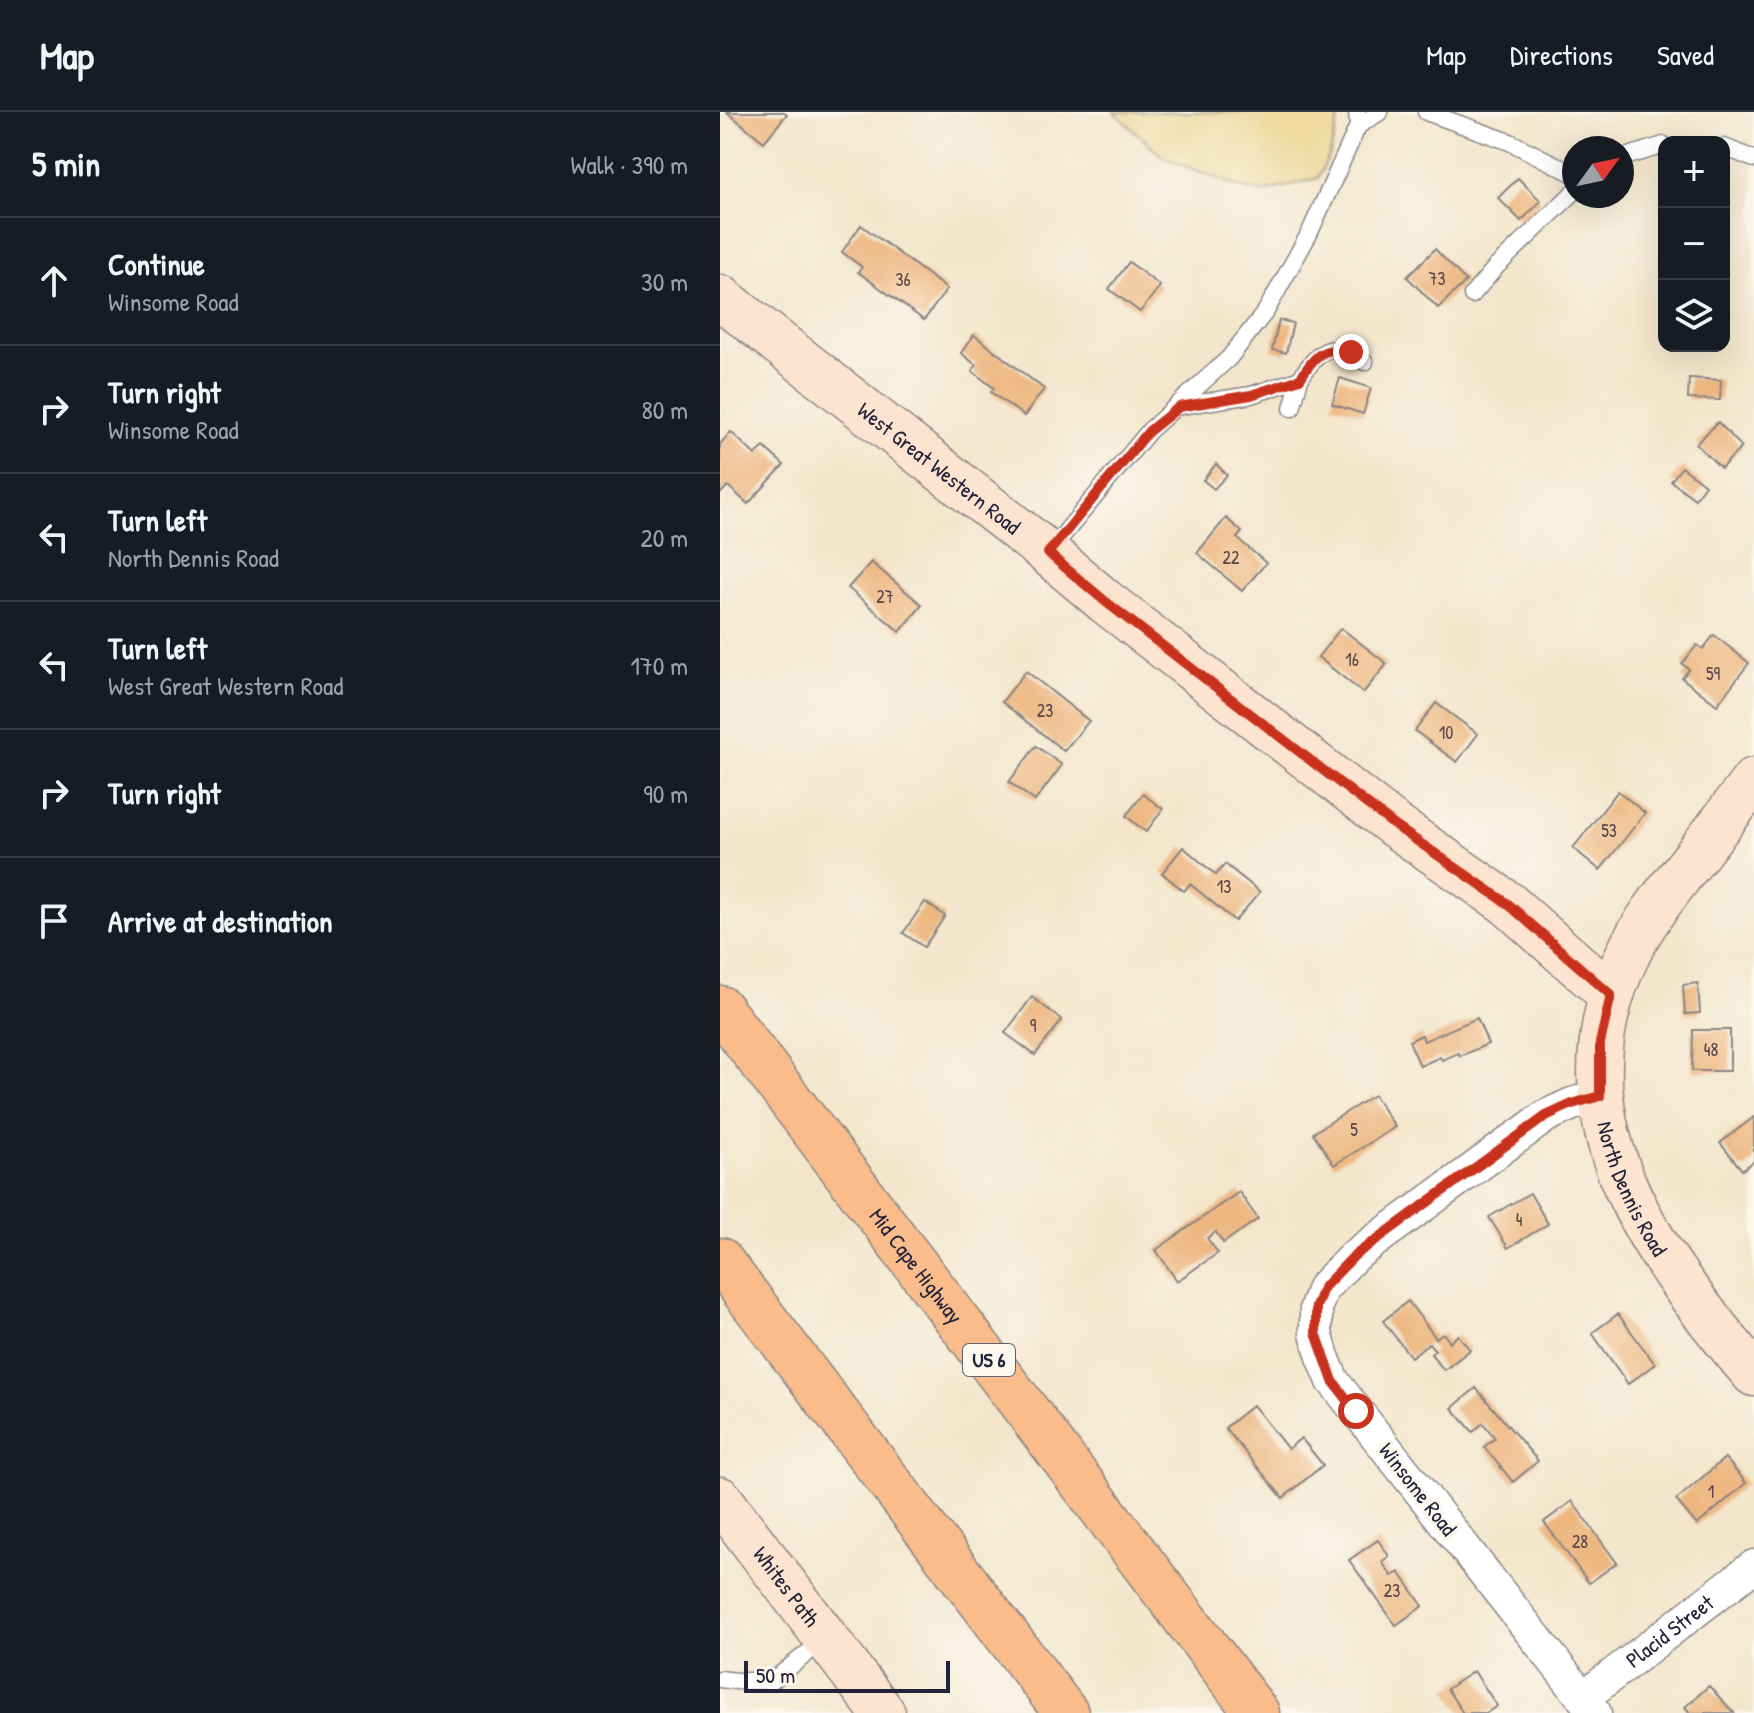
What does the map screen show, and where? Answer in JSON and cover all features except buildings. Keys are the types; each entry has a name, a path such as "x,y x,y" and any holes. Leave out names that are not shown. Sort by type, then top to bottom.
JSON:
{"highway":[{"name":"Mid Cape Highway","path":"720,1008 1257,1713"},
{"path":"720,1260 1066,1713"}],"street":[{"name":"West Great Western Road","path":"720,297 1394,825 1507,903 1611,995"},
{"name":"North Dennis Road","path":"1754,780 1648,919 1633,944 1611,995 1600,1043 1600,1096 1607,1139 1639,1216 1677,1278 1754,1374"},
{"name":"Winsome Road","path":"1589,1705 1333,1381 1316,1333 1316,1307 1323,1288 1354,1256 1546,1116 1600,1096"},
{"name":"Whites Path","path":"720,1499 883,1713"},
{"name":"Placid Street","path":"1589,1705 1754,1566"}],"lane":[{"path":"1048,553 1149,431 1179,407 1229,358 1266,311 1309,234 1358,119 1380,112"},
{"path":"1426,112 1510,142 1562,168"},
{"path":"1634,154 1658,147"},
{"path":"1730,149 1754,159"},
{"path":"1472,295 1496,267 1562,204"},
{"path":"1292,408 1300,379 1310,363 1323,352 1334,348 1351,352 1365,362"},
{"path":"1179,407 1251,395 1300,379"},
{"path":"720,1679 772,1681 826,1638"}],"sand":[{"path":"1114,112 1340,112 1330,154 1318,178 1264,192 1240,187 1164,158"}],"route":[{"path":"1351,352 1334,348 1323,352 1310,363 1300,379 1251,395 1179,407 1149,431 1048,553 1106,602 1394,825 1507,903 1611,995 1600,1043 1600,1096 1546,1116 1354,1256 1323,1288 1316,1307 1316,1333 1333,1381 1356,1411"}]}
